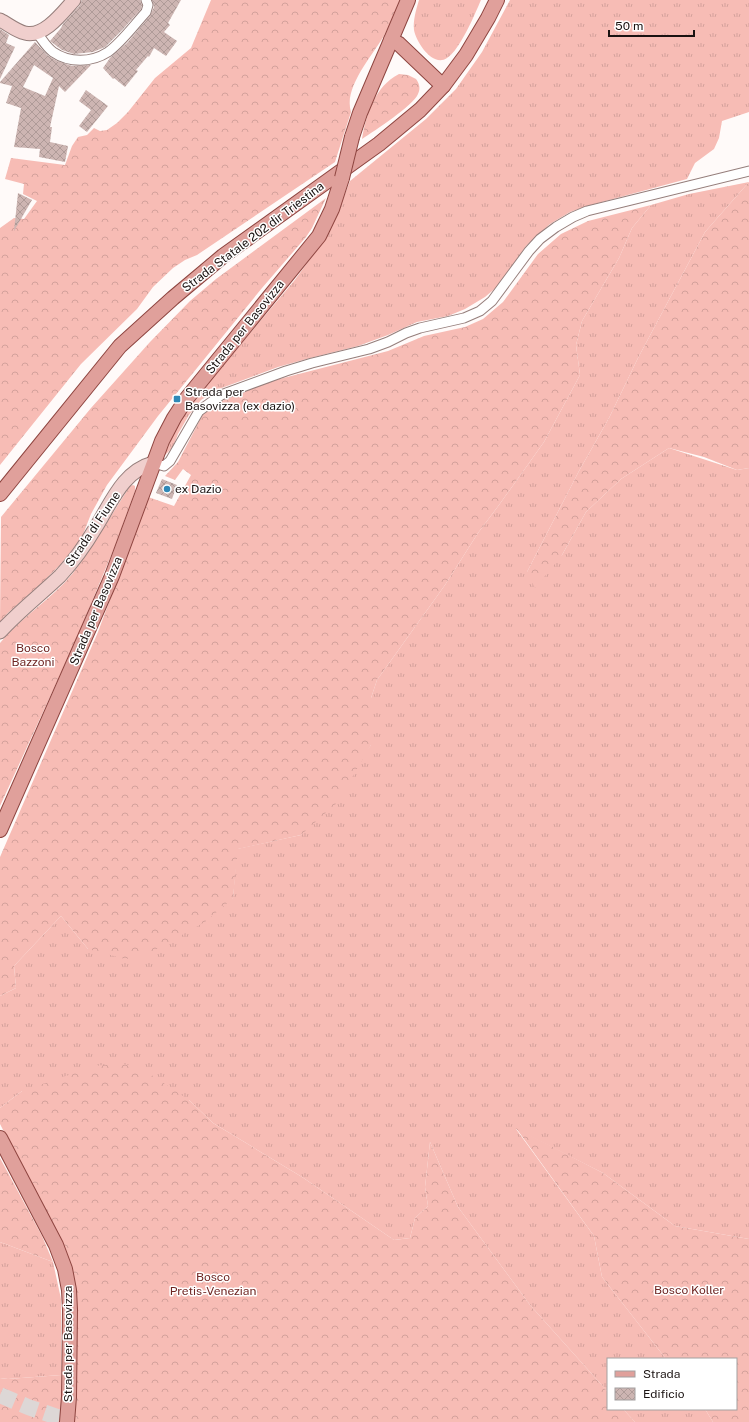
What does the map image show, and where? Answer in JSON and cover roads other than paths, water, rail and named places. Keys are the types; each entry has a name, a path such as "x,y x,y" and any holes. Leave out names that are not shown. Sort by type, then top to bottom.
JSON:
{"main road":[{"name":"Strada per Basovizza","path":"0,830 112,576 162,441 187,398 315,242 326,224 335,201 352,137 360,114 408,0"},
{"name":"Strada Statale 202 dir Triestina","path":"0,494 24,462 120,346 173,298 223,256 379,144 420,110 443,86 474,43 496,0"},
{"path":"391,40 399,44 443,86"},
{"name":"Strada per Basovizza","path":"0,1138 56,1245 65,1269 69,1290 70,1310 67,1422"}],"street":[{"path":"0,20 25,33 37,33 49,26 74,0"},
{"path":"37,33 53,52 69,60 88,59 98,56 108,51 146,12 148,5 146,0"},
{"path":"153,463 164,466 170,461 199,411 221,395 286,371 369,348 388,342 420,328 464,318 480,311 492,301 529,250 556,227 573,217 587,211 749,171"},
{"name":"Strada di Fiume","path":"0,632 18,613 60,575 75,558 96,528 115,495 133,473 143,466 153,463"}],"tunnel":[{"path":"0,1395 28,1407 72,1422"}],"place":[{"name":"Strada per Basovizza (ex dazio)","path":"177,399"},
{"name":"ex Dazio","path":"167,489"}],"park label":[{"name":"Bosco Bazzoni","path":"33,655"},
{"name":"Bosco Pretis-Venezian","path":"213,1284"},
{"name":"Bosco Koller","path":"689,1290"}]}
